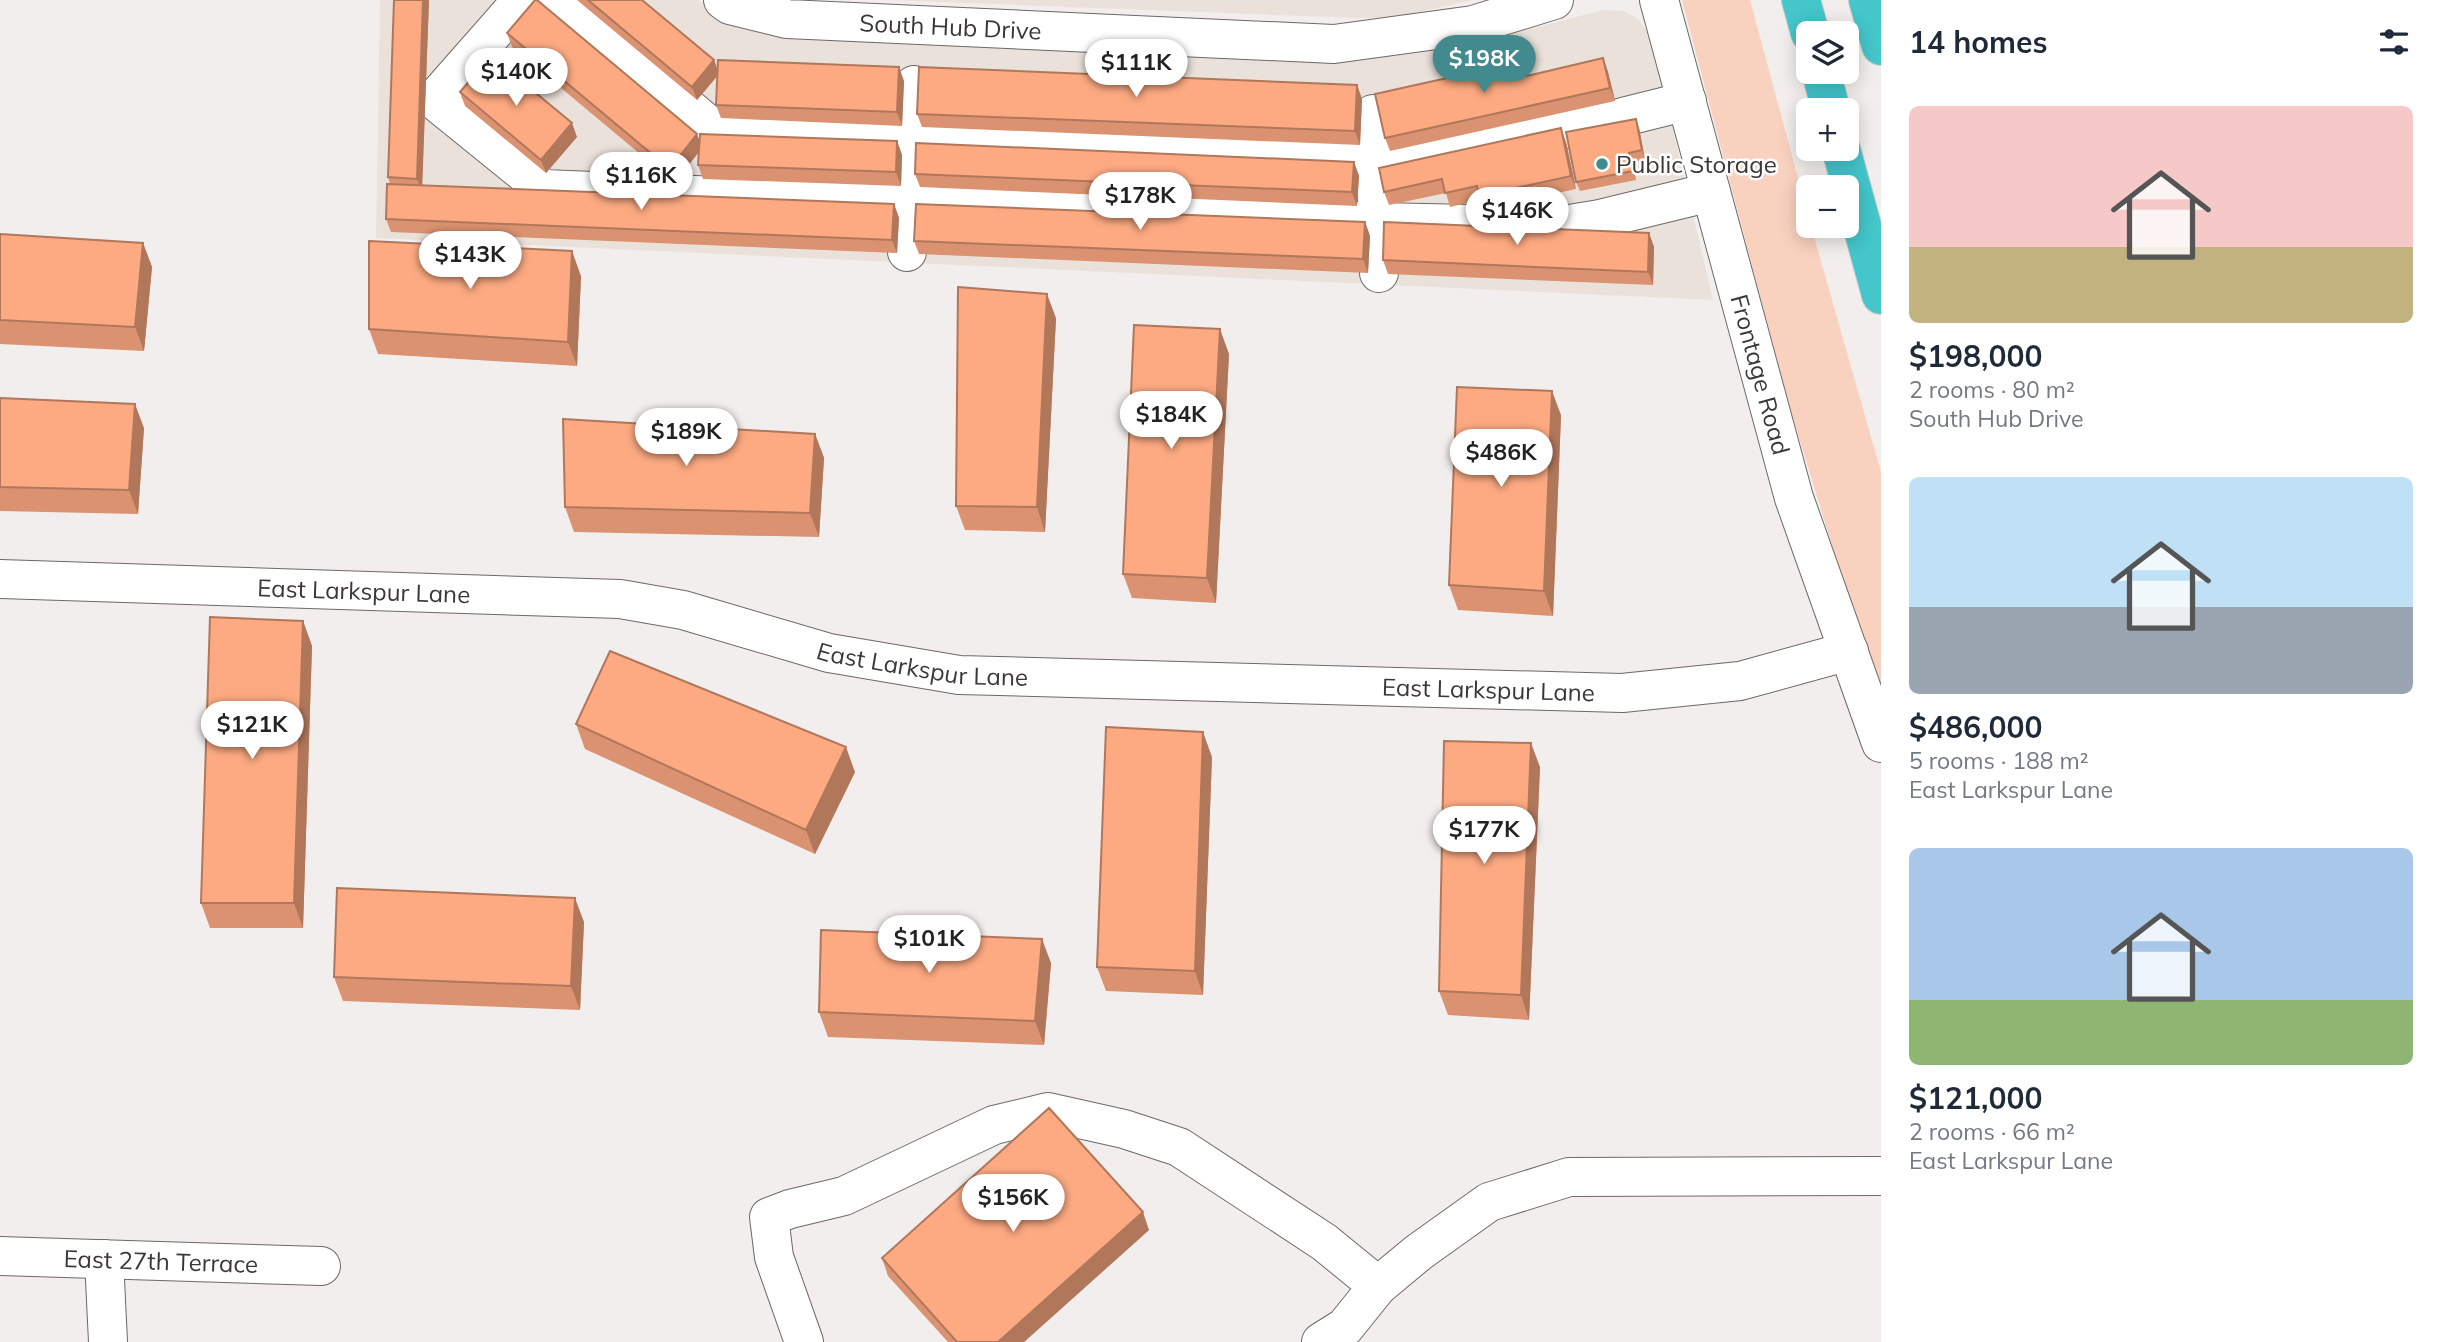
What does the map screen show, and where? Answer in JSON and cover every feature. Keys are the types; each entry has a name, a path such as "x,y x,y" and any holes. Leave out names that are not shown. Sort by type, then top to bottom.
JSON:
{"highway":[{"path":"1801,0 1807,21"},
{"path":"1868,0 1881,46"},
{"path":"1844,161 1881,295"}],"street":[{"path":"522,0 434,100 544,190 1380,222 1557,226 1600,219 1711,192"},
{"path":"560,0 717,132 1361,159 1387,165 1623,117 1687,101"},
{"name":"South Hub Drive","path":"723,0 730,5 786,19 879,12 1057,16 1334,44 1473,25 1554,0"},
{"name":"Frontage Road","path":"1659,0 1794,498 1881,743"},
{"path":"907,252 914,85"},
{"path":"1373,114 1374,162 1380,222 1379,273"},
{"name":"East Larkspur Lane","path":"0,579 620,599 683,610 830,653 959,675 1622,693 1740,681 1849,650"},
{"path":"804,1342 775,1257 769,1217 844,1196 994,1125 1048,1112 1124,1129 1179,1147 1324,1242 1378,1286"},
{"path":"1321,1342 1345,1327 1378,1286 1419,1252 1489,1202 1569,1177 1881,1176"},
{"name":"East 27th Terrace","path":"0,1256 321,1266"},
{"path":"104,1259 108,1342"}],"shaded area":[{"path":"380,0 698,0 732,20 1357,58 1417,53 1479,42 1603,10 1624,11 1638,19 1651,36 1713,300 376,238"},
{"path":"889,0 1472,0 1397,17 1357,18"},
{"path":"1682,0 1750,0 1797,175 1796,238 1814,238 1881,472 1881,704 1788,402"}],"building":[{"path":"394,0 423,0 417,179 388,177"},
{"path":"535,0 697,134 678,158 674,155 665,165 507,33"},
{"path":"588,0 642,0 714,60 692,87"},
{"path":"491,56 572,123 541,160 460,92"},
{"path":"1603,58 1610,88 1385,138 1375,94 1524,61 1527,76"},
{"path":"718,60 899,67 897,112 716,105"},
{"path":"919,67 1357,85 1355,131 917,114"},
{"path":"1636,119 1642,150 1629,153 1633,171 1576,182 1566,132"},
{"path":"1561,128 1571,176 1479,196 1477,186 1445,193 1442,179 1384,192 1379,168"},
{"path":"700,134 897,141 896,172 698,165"},
{"path":"916,143 1354,162 1352,192 915,174"},
{"path":"387,184 894,204 892,240 386,219"},
{"path":"916,204 1365,222 1363,259 914,241"},
{"path":"1384,222 1649,233 1648,272 1383,260"},
{"path":"0,234 143,243 135,327 0,320"},
{"path":"369,241 572,251 568,342 369,329"},
{"path":"958,287 1047,294 1037,507 956,506"},
{"path":"1134,325 1220,329 1207,578 1123,574"},
{"path":"1457,387 1552,391 1544,591 1449,585"},
{"path":"0,398 135,404 129,490 0,487"},
{"path":"563,419 815,434 810,513 565,507"},
{"path":"210,617 303,621 294,903 201,903"},
{"path":"610,651 846,747 806,830 576,724"},
{"path":"1106,727 1203,732 1195,971 1097,967"},
{"path":"1444,741 1531,743 1521,995 1439,991"},
{"path":"337,888 575,898 571,986 334,977"},
{"path":"821,930 1042,939 1035,1021 819,1012"},
{"path":"1049,1108 1143,1212 998,1342 957,1342 882,1258"}],"place":[{"name":"Public Storage","path":"1602,164"}]}
